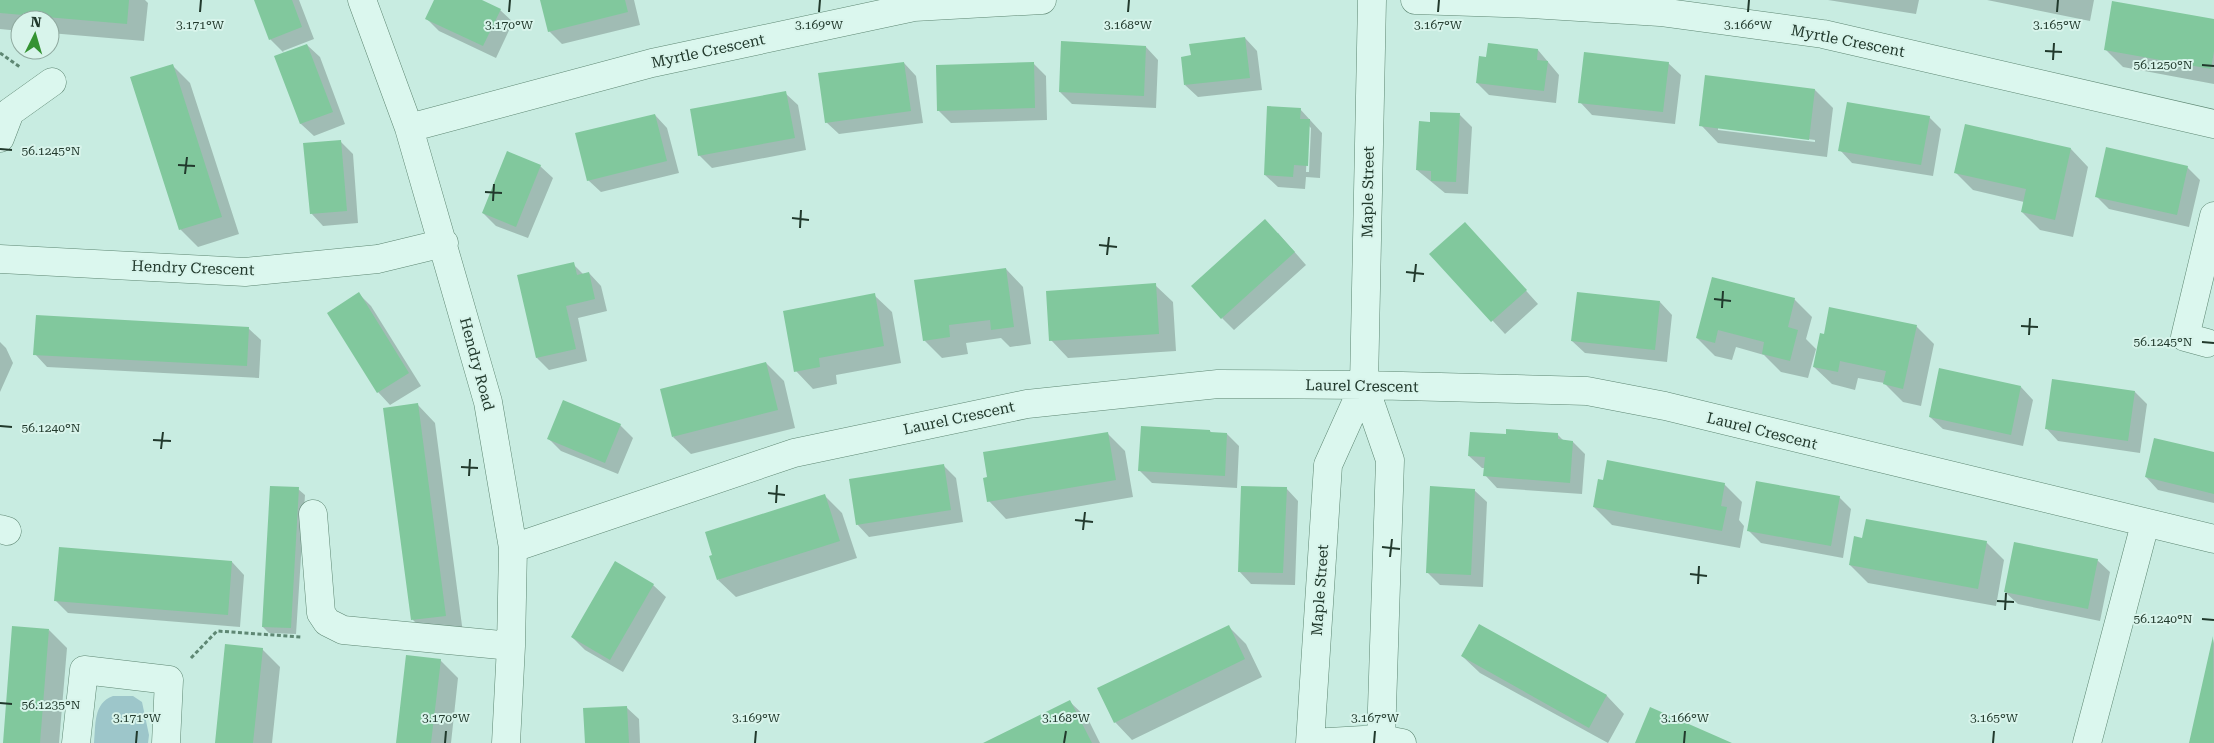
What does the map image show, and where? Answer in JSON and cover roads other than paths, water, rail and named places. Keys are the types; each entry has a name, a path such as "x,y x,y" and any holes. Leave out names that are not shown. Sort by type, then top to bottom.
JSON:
{"street":[{"name":"Hendry Road","path":"362,0 409,128 444,243 488,402 514,548 506,743"},
{"name":"Myrtle Crescent","path":"409,128 652,63 914,7 1042,0"},
{"name":"Maple Street","path":"1372,0 1364,385 1390,460 1391,741"},
{"name":"Myrtle Crescent","path":"1415,0 1532,2 1660,12 1823,34 2214,124"},
{"path":"0,138 10,112 52,82"},
{"path":"2207,343 2185,337 2214,216"},
{"name":"Hendry Crescent","path":"0,259 245,272 378,259 444,243"},
{"name":"Laurel Crescent","path":"514,548 794,453 1027,404 1218,384 1364,385 1588,391 1665,406 2145,524 2214,539"},
{"name":"Maple Street","path":"1310,743 1328,465 1364,385"},
{"path":"313,514 321,613 327,622 343,630 511,646"},
{"path":"2087,743 2145,524"},
{"path":"76,743 84,670 169,680 166,743"},
{"path":"1310,743 1391,741"}]}
